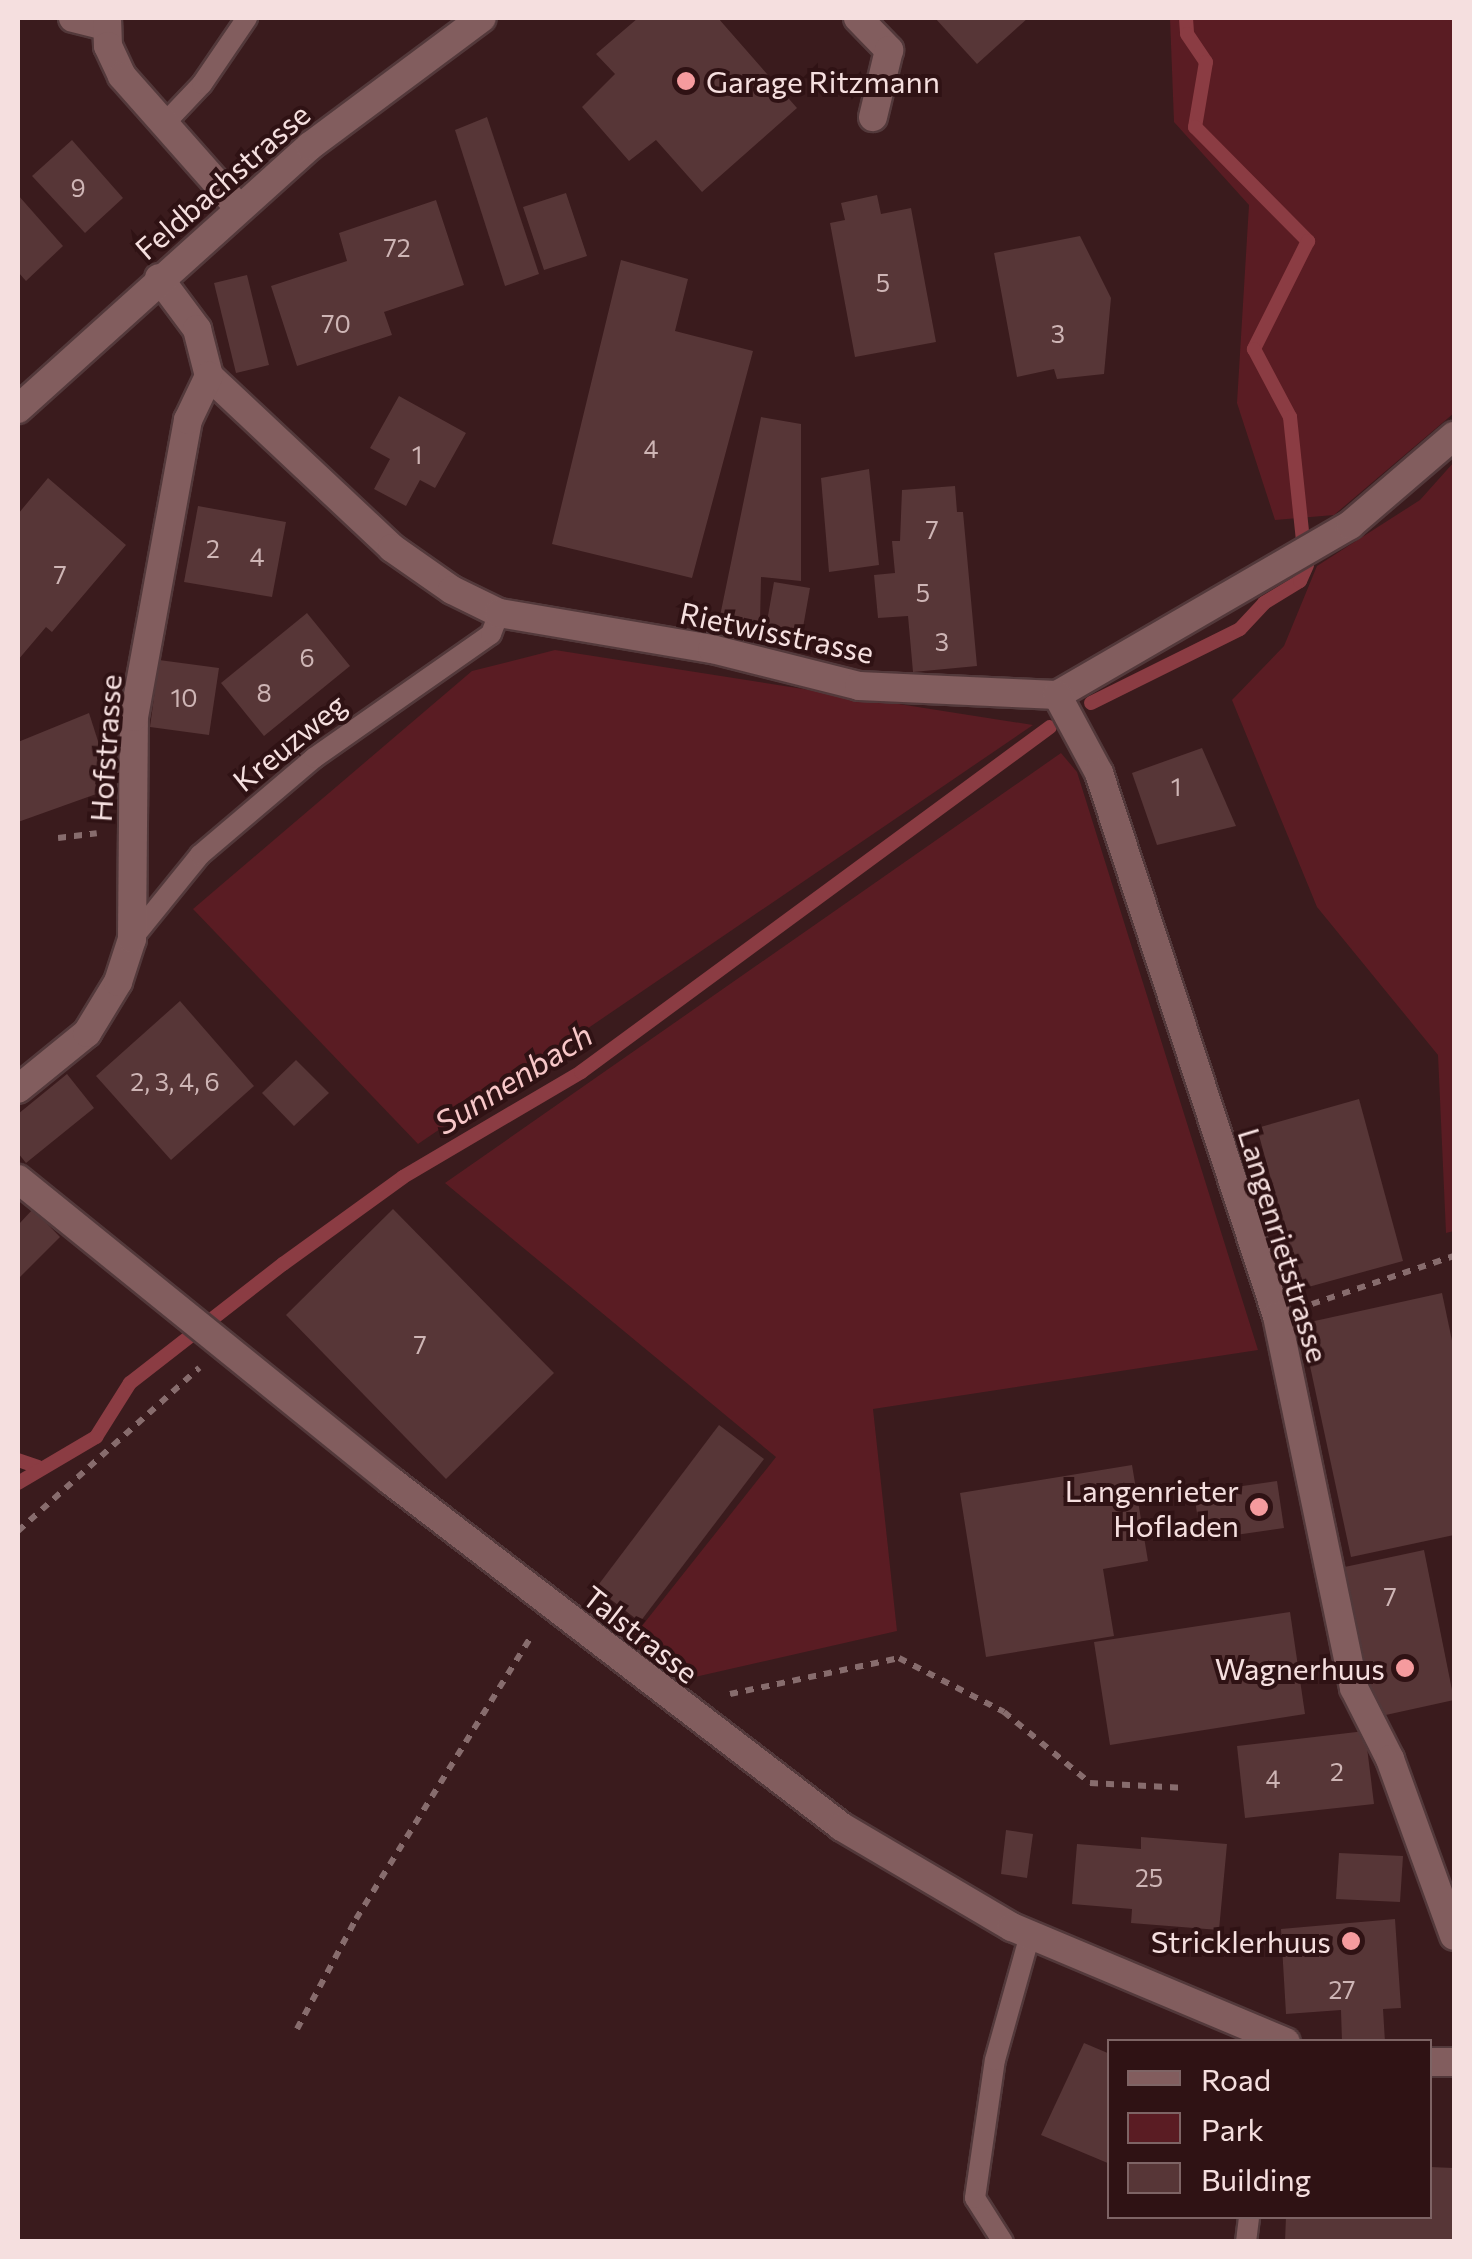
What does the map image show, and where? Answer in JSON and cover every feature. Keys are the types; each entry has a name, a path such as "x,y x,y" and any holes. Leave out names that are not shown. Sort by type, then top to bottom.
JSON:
{"street":[{"path":"73,18 106,22 114,62 238,207"},
{"name":"Feldbachstrasse","path":"18,409 238,207 482,18"},
{"path":"858,18 890,50 873,117"},
{"path":"159,278 198,329 209,376"},
{"name":"Rietwisstrasse","path":"209,376 392,548 499,612 712,649 860,686 1057,694"},
{"name":"Hofstrasse","path":"18,1089 87,1033 118,982 132,939 134,717 188,420 209,376"},
{"path":"1057,694 1350,526 1454,436"},
{"name":"Langenrietstrasse","path":"1057,694 1099,773 1277,1316 1354,1688 1390,1759 1454,1936"},
{"name":"Talstrasse","path":"18,1179 550,1605 842,1827 1030,1935 1273,2039"}],"lane":[{"path":"164,124 202,84 247,18"},
{"name":"Kreuzweg","path":"132,939 200,855 344,735 491,634 499,612"},
{"path":"1003,2242 975,2198 996,2060 1030,1935"}],"path":[{"path":"1277,1316 1454,1256"},
{"path":"18,1532 223,1344"},
{"path":"297,2029 356,1918 550,1605"},
{"path":"680,1705 898,1658 1004,1712 1090,1783 1186,1788"}],"green space":[{"path":"1170,18 1454,18 1454,413 1334,515 1275,520 1237,403 1249,205 1174,122"},
{"path":"1454,462 1454,1231 1446,1233 1438,1055 1317,907 1232,700 1284,646 1317,566 1420,500"},
{"path":"555,650 1033,725 418,1144 193,909 472,671"},
{"path":"1061,753 1077,772 1258,1350 873,1409 897,1631 686,1679 630,1641 776,1457 445,1183"}],"building":[{"path":"638,18 718,18 797,108 702,192 656,140 629,161 582,107 615,74 596,54"},
{"path":"935,18 1028,18 977,64"},
{"path":"487,117 539,274 505,286 455,130"},
{"path":"72,140 123,198 85,233 32,176"},
{"path":"566,193 587,256 544,270 523,207"},
{"path":"18,195 63,246 26,281 18,272"},
{"path":"877,195 881,214 911,208 936,342 855,357 830,223 845,220 841,203"},
{"path":"436,200 464,285 384,312 392,335 297,366 271,286 347,261 339,233"},
{"path":"1080,236 1111,298 1104,374 1057,379 1054,369 1017,377 994,253"},
{"path":"621,260 688,279 675,331 753,351 692,578 552,544"},
{"path":"247,275 269,365 236,373 214,283"},
{"path":"399,396 466,433 435,488 420,480 406,506 374,489 390,459 370,448"},
{"path":"761,417 801,424 801,581 761,577 760,622 720,616"},
{"path":"869,469 879,565 829,572 821,478"},
{"path":"48,478 126,545 52,632 46,627 18,660 18,514"},
{"path":"955,486 957,512 963,512 977,666 913,672 908,616 878,618 874,575 895,573 892,541 900,541 902,490"},
{"path":"198,506 286,522 272,597 184,582"},
{"path":"774,582 810,588 802,633 766,627"},
{"path":"307,613 350,666 264,736 221,683"},
{"path":"159,660 219,668 209,735 150,727"},
{"path":"89,713 113,788 18,822 18,742"},
{"path":"1202,748 1236,826 1157,845 1132,773"},
{"path":"180,1001 254,1086 171,1160 96,1076"},
{"path":"296,1060 329,1093 294,1126 262,1093"},
{"path":"67,1074 94,1108 26,1163 18,1153 18,1114"},
{"path":"1359,1099 1403,1261 1301,1289 1257,1128"},
{"path":"33,1209 60,1237 18,1279 18,1225"},
{"path":"393,1209 554,1373 446,1479 286,1315"},
{"path":"1442,1293 1454,1350 1454,1535 1351,1557 1301,1324"},
{"path":"719,1425 764,1459 640,1622 596,1588"},
{"path":"1132,1465 1148,1561 1103,1569 1114,1636 986,1657 960,1493"},
{"path":"1277,1481 1284,1528 1201,1540 1194,1493"},
{"path":"1424,1550 1454,1700 1372,1718 1340,1568"},
{"path":"1290,1612 1305,1714 1110,1745 1094,1642"},
{"path":"1365,1731 1374,1804 1245,1818 1237,1746"},
{"path":"1006,1830 1033,1834 1027,1878 1001,1874"},
{"path":"1141,1837 1227,1844 1219,1930 1131,1923 1132,1909 1072,1904 1077,1844 1141,1849"},
{"path":"1339,1853 1403,1856 1400,1902 1336,1899"},
{"path":"1395,1919 1401,2008 1383,2009 1385,2039 1342,2039 1341,2010 1286,2014 1281,1929"},
{"path":"1084,2043 1107,2053 1107,2163 1041,2135"},
{"path":"1432,2167 1454,2168 1454,2242 1285,2242 1286,2219 1432,2219"}],"waterway":[{"name":"Sunnenbach","path":"1186,18 1187,34 1206,62 1195,127 1308,241 1254,349 1290,417 1303,540"},
{"name":"Sunnenbach","path":"1091,703 1240,629 1264,603 1300,581 1307,565"},
{"name":"Sunnenbach","path":"18,1483 96,1437 130,1383 283,1264 403,1177 581,1072 1050,727"},
{"path":"18,1460 38,1467"}],"place":[{"name":"Garage Ritzmann","path":"686,81"},
{"name":"Langenrieter Hofladen","path":"1259,1507"},
{"name":"Wagnerhuus","path":"1405,1668"},
{"name":"Stricklerhuus","path":"1351,1941"}]}
